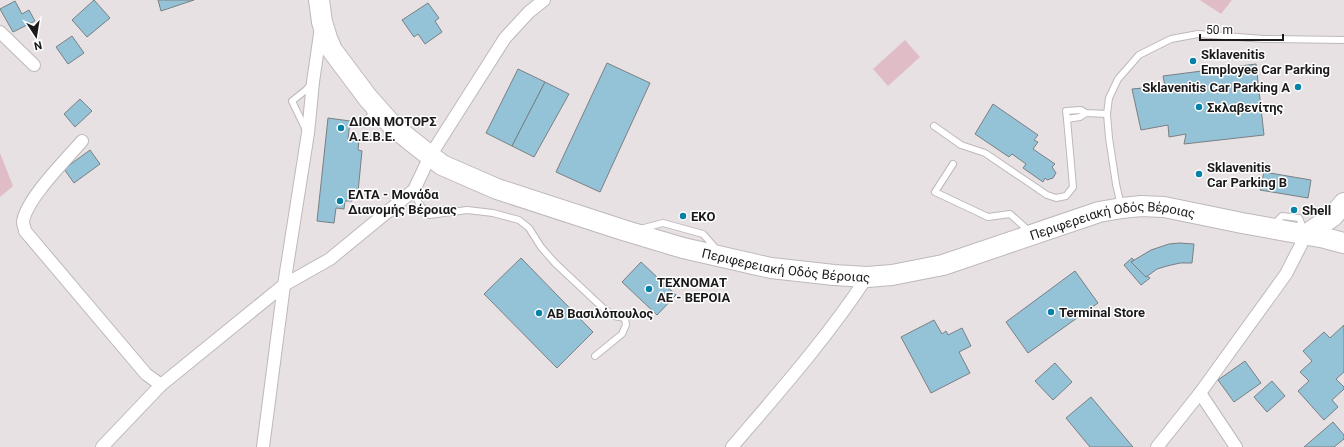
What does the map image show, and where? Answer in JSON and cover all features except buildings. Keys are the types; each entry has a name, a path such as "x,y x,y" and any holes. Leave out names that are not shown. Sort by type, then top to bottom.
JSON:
{"main road":[{"name":"Περιφερειακή Οδός Βέροιας","path":"319,0 322,22 332,50 368,98 392,125 442,165 497,189 628,232 683,248 771,268 867,277 892,275 943,265 1077,218 1099,212 1141,206 1164,207 1344,242"},
{"path":"1306,235 1333,216 1344,204"}],"street":[{"path":"102,447 161,385 284,285 330,259 414,190 430,156 505,38 529,12 544,0"},
{"path":"263,447 284,285 308,133 312,82 322,22"},
{"path":"0,32 34,65"},
{"path":"82,141 41,189 27,211 23,224 26,231 146,374 161,385"},
{"path":"1157,447 1200,393 1286,274 1306,235"},
{"path":"732,447 791,378 850,304 867,277"},
{"path":"1200,393 1236,447"}],"lane":[{"path":"1122,208 1116,184 1107,114 1109,98 1118,79 1140,55 1171,38 1198,34 1264,39 1344,40"},
{"path":"308,133 292,101 306,90 312,82"},
{"path":"364,123 371,115 368,98"},
{"path":"934,126 961,145 985,153 1040,190 1056,198 1066,196 1073,187 1066,111 1081,110 1086,113 1107,114"},
{"path":"953,164 935,192 988,217 1010,214 1032,234"},
{"path":"414,190 419,204 429,215 467,210 493,213 518,220 529,228 541,247 555,263 603,308 614,316 624,318 626,324 622,334 595,356"}],"shaded area":[{"path":"1200,0 1232,0 1221,14"},
{"path":"905,40 920,57 888,86 873,69"},
{"path":"0,153 13,186 0,197"}],"place":[{"name":"Sklavenitis Employee Car Parking","path":"1193,61"},
{"name":"Sklavenitis Car Parking A","path":"1298,87"},
{"name":"Σκλαβενίτης","path":"1199,107"},
{"name":"ΔΙΟΝ ΜΟΤΟΡΣ Α.Ε.Β.Ε.","path":"341,128"},
{"name":"Sklavenitis Car Parking B","path":"1199,174"},
{"name":"ΕΛΤΑ - Μονάδα Διανομής Βέροιας","path":"340,201"},
{"name":"Shell","path":"1294,210"},
{"name":"EKO","path":"683,216"},
{"name":"ΤΕΧΝΟΜΑΤ ΑΕ - ΒΕΡΟΙΑ","path":"649,289"},
{"name":"Terminal Store","path":"1051,312"},
{"name":"ΑΒ Βασιλόπουλος","path":"539,313"}]}
